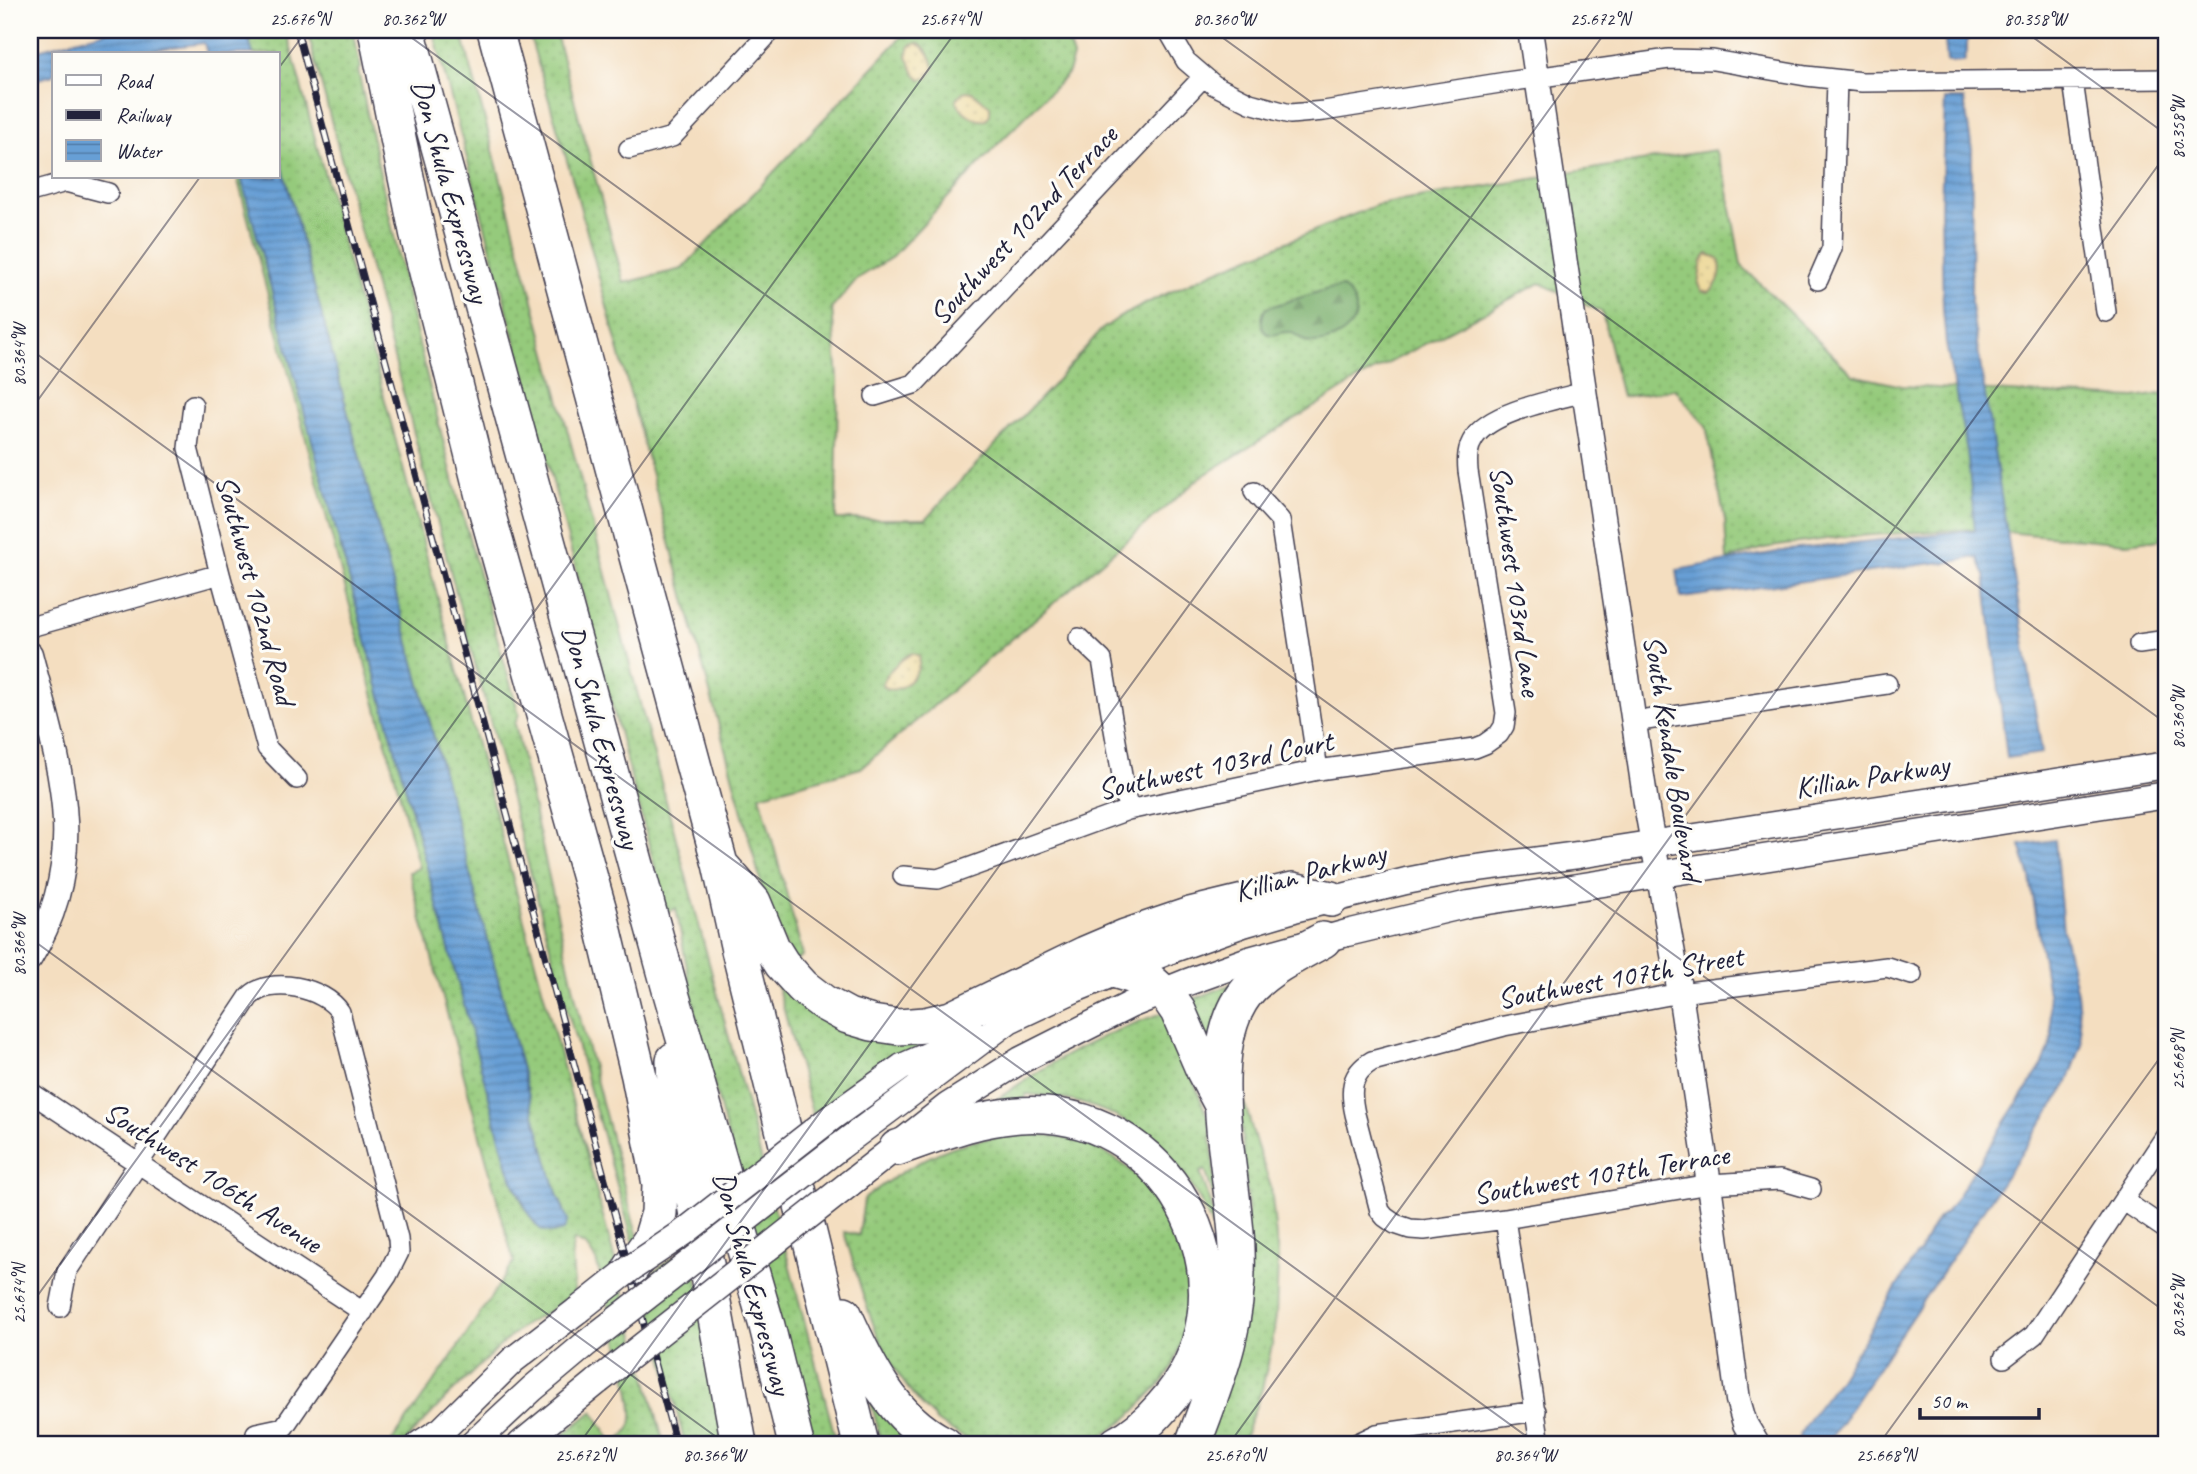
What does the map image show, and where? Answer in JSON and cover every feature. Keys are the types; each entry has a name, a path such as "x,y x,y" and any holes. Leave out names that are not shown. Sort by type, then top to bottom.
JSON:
{"highway":[{"path":"376,30 418,236 487,512 600,914 639,1076 660,1184 659,1213 651,1240 631,1268"},
{"name":"Don Shula Expressway","path":"407,30 671,993 767,1326 796,1444"},
{"path":"495,30 720,864 861,1444"},
{"path":"720,864 753,902 772,948 782,964 803,987 848,1016 898,1027 926,1025 951,1019 1085,954 1189,915 1293,890 1331,899"},
{"path":"1193,1444 1223,1367 1235,1309 1237,1249 1222,1104 1226,1035 1231,1018 1250,988 1269,971 1322,940"},
{"path":"1117,971 1150,981 1164,992 1178,1011 1204,1071 1222,1104"},
{"path":"671,993 675,1084 681,1128 739,1444"},
{"path":"897,1148 987,1119 1048,1115 1104,1130 1129,1144 1171,1184 1198,1235 1205,1264 1205,1320 1187,1374 1170,1399 1150,1420 1117,1444"},
{"path":"813,1247 876,1378 912,1422 944,1444"}],"main road":[{"name":"Killian Parkway","path":"473,1444 532,1389 589,1342 839,1147 1009,1020 1117,971 1243,924 1331,899 1462,870 1578,855 2167,765"},
{"path":"522,1444 948,1105 1021,1060 1093,1022 1164,992 1249,960 1391,921 1469,904 2167,796"},
{"path":"432,1439 513,1360 631,1268 683,1233 831,1117 902,1067 1009,1020"}],"street":[{"path":"629,149 672,138 772,30"},
{"path":"1168,30 1186,61 1214,85 1238,99 1290,114 1647,62 1691,59 1713,60 1837,80 1889,83 2167,79"},
{"name":"South Kendale Boulevard","path":"1530,30 1633,722 1709,1184 1738,1400 1745,1424 1757,1444"},
{"name":"Southwest 102nd Terrace","path":"875,396 914,384 1203,77"},
{"path":"1818,281 1832,248 1837,80"},
{"path":"2073,81 2106,312"},
{"path":"30,191 66,182 108,193"},
{"name":"Southwest 103rd Lane","path":"1501,731 1506,713 1467,457 1472,440 1487,426 1526,406 1585,392"},
{"name":"Southwest 102nd Road","path":"193,405 188,448 267,748 296,779"},
{"path":"1254,492 1280,520 1318,771"},
{"path":"30,627 220,574"},
{"path":"1079,638 1102,660 1128,810"},
{"path":"2139,644 2167,640"},
{"path":"30,654 60,768 65,797 66,829 64,859 55,904 43,935 30,958"},
{"path":"1633,722 1887,684"},
{"name":"Southwest 103rd Court","path":"903,876 938,879 1128,810 1318,771 1469,749 1485,744 1501,731"},
{"name":"Southwest 107th Street","path":"1399,1226 1385,1217 1379,1208 1352,1097 1355,1077 1372,1061 1504,1026 1679,993 1887,967 1912,975"},
{"path":"60,1307 67,1271 253,993 275,987 316,992 327,998 339,1010 398,1239 397,1256 387,1276 284,1427 256,1433"},
{"name":"Southwest 106th Avenue","path":"30,1092 363,1312"},
{"path":"2004,1358 2034,1335 2167,1134"},
{"name":"Southwest 107th Terrace","path":"1399,1226 1424,1230 1709,1184 1780,1180 1811,1189"},
{"path":"2124,1200 2167,1230"},
{"path":"1505,1219 1540,1444"},
{"path":"1356,1444 1377,1434 1536,1411"}],"green space":[{"path":"246,30 286,30 664,1444 614,1444 624,1436 631,1424 630,1393 596,1260 586,1246 574,1240 574,1292 550,1311 523,1326 503,1343 403,1444 390,1444 514,1262 409,872 419,868 237,178 241,178 508,1168 525,1207 538,1227 554,1233 564,1209 557,1194 533,1111 280,158 280,52 252,52"},
{"path":"307,30 352,30 361,68 358,70 404,283 457,494 519,714 515,724 582,1026 634,1224 651,1274 691,1244 728,1444 685,1444 644,1280 561,988"},
{"path":"433,30 461,30 837,1444 809,1444 695,1012 676,908 667,913"},
{"path":"528,30 555,30 624,283 682,269 908,30 1064,30 1073,57 1067,75 892,257 857,279 832,308 838,379 836,519 926,519 1101,330 1153,300 1216,271 1377,205 1715,150 1726,180 1741,265 1853,375 1902,386 2135,398 2167,393 2167,538 2127,543 1971,529 1840,537 1764,548 1727,560 1725,520 1706,426 1675,389 1622,397 1602,312 1540,283 1364,376 1201,477 861,768 760,795 803,955 794,962 769,913 576,191"},
{"path":"1342,287 1356,306 1355,316 1351,325 1335,338 1312,343 1291,333 1272,335 1264,331 1262,320 1266,308"},
{"path":"771,963 927,1042 875,1071 813,1116"},
{"path":"1235,983 1213,1053 1191,1000"},
{"path":"1166,1012 1210,1123 1217,1207 1205,1170 1200,1172 1212,1206 1218,1245 1198,1198 1185,1176 1151,1140 1131,1125 1109,1113 1070,1100 1026,1094 1025,1099 992,1103 1076,1050 1120,1029"},
{"path":"1237,1076 1271,1187 1278,1258 1276,1316 1262,1389 1242,1444 1202,1444 1248,1209"},
{"path":"1028,1134 1056,1136 1081,1143 1104,1152 1125,1166 1143,1182 1158,1202 1190,1270 1191,1295 1186,1325 1177,1355 1166,1377 1138,1408 1115,1428 1097,1438 1073,1445 983,1444 958,1434 935,1420 916,1399 887,1355 867,1308 844,1232 859,1235 864,1199 919,1162 964,1143"},
{"path":"870,1398 919,1444 882,1444"},
{"path":"593,1411 613,1444 552,1444"}],"sand":[{"path":"917,43 927,50 932,60 934,68 928,78 921,79 915,74 907,56 910,46"},
{"path":"967,91 990,106 990,114 986,120 972,117 960,107 956,99"},
{"path":"1708,254 1718,258 1721,267 1718,281 1709,292 1702,291 1698,284 1702,261"},
{"path":"912,653 919,656 913,677 894,689 882,685 894,667"}],"water":[{"path":"113,30 246,30 252,52 206,52 204,43 147,52 52,52 52,76 30,81 30,52"},
{"path":"1944,30 1967,30 1964,62 1947,62"},
{"path":"1945,99 1964,99 1972,150 1971,306 2042,753 2007,758 1985,575 1977,557 1681,598 1677,570 1788,550 1975,530 1967,451 1946,344 1943,309 1941,208"},
{"path":"280,158 533,1111 557,1194 568,1220 564,1230 548,1232 537,1226 508,1168 241,178 280,178"},
{"path":"2055,840 2063,930 2077,993 2082,1044 2067,1085 1827,1444 1797,1444 1810,1418 1840,1377 1920,1253 1933,1225 1946,1213 2043,1064 2052,1037 2049,1000 2030,878 2020,845"}],"railway":[{"path":"297,30 676,1444"}]}
